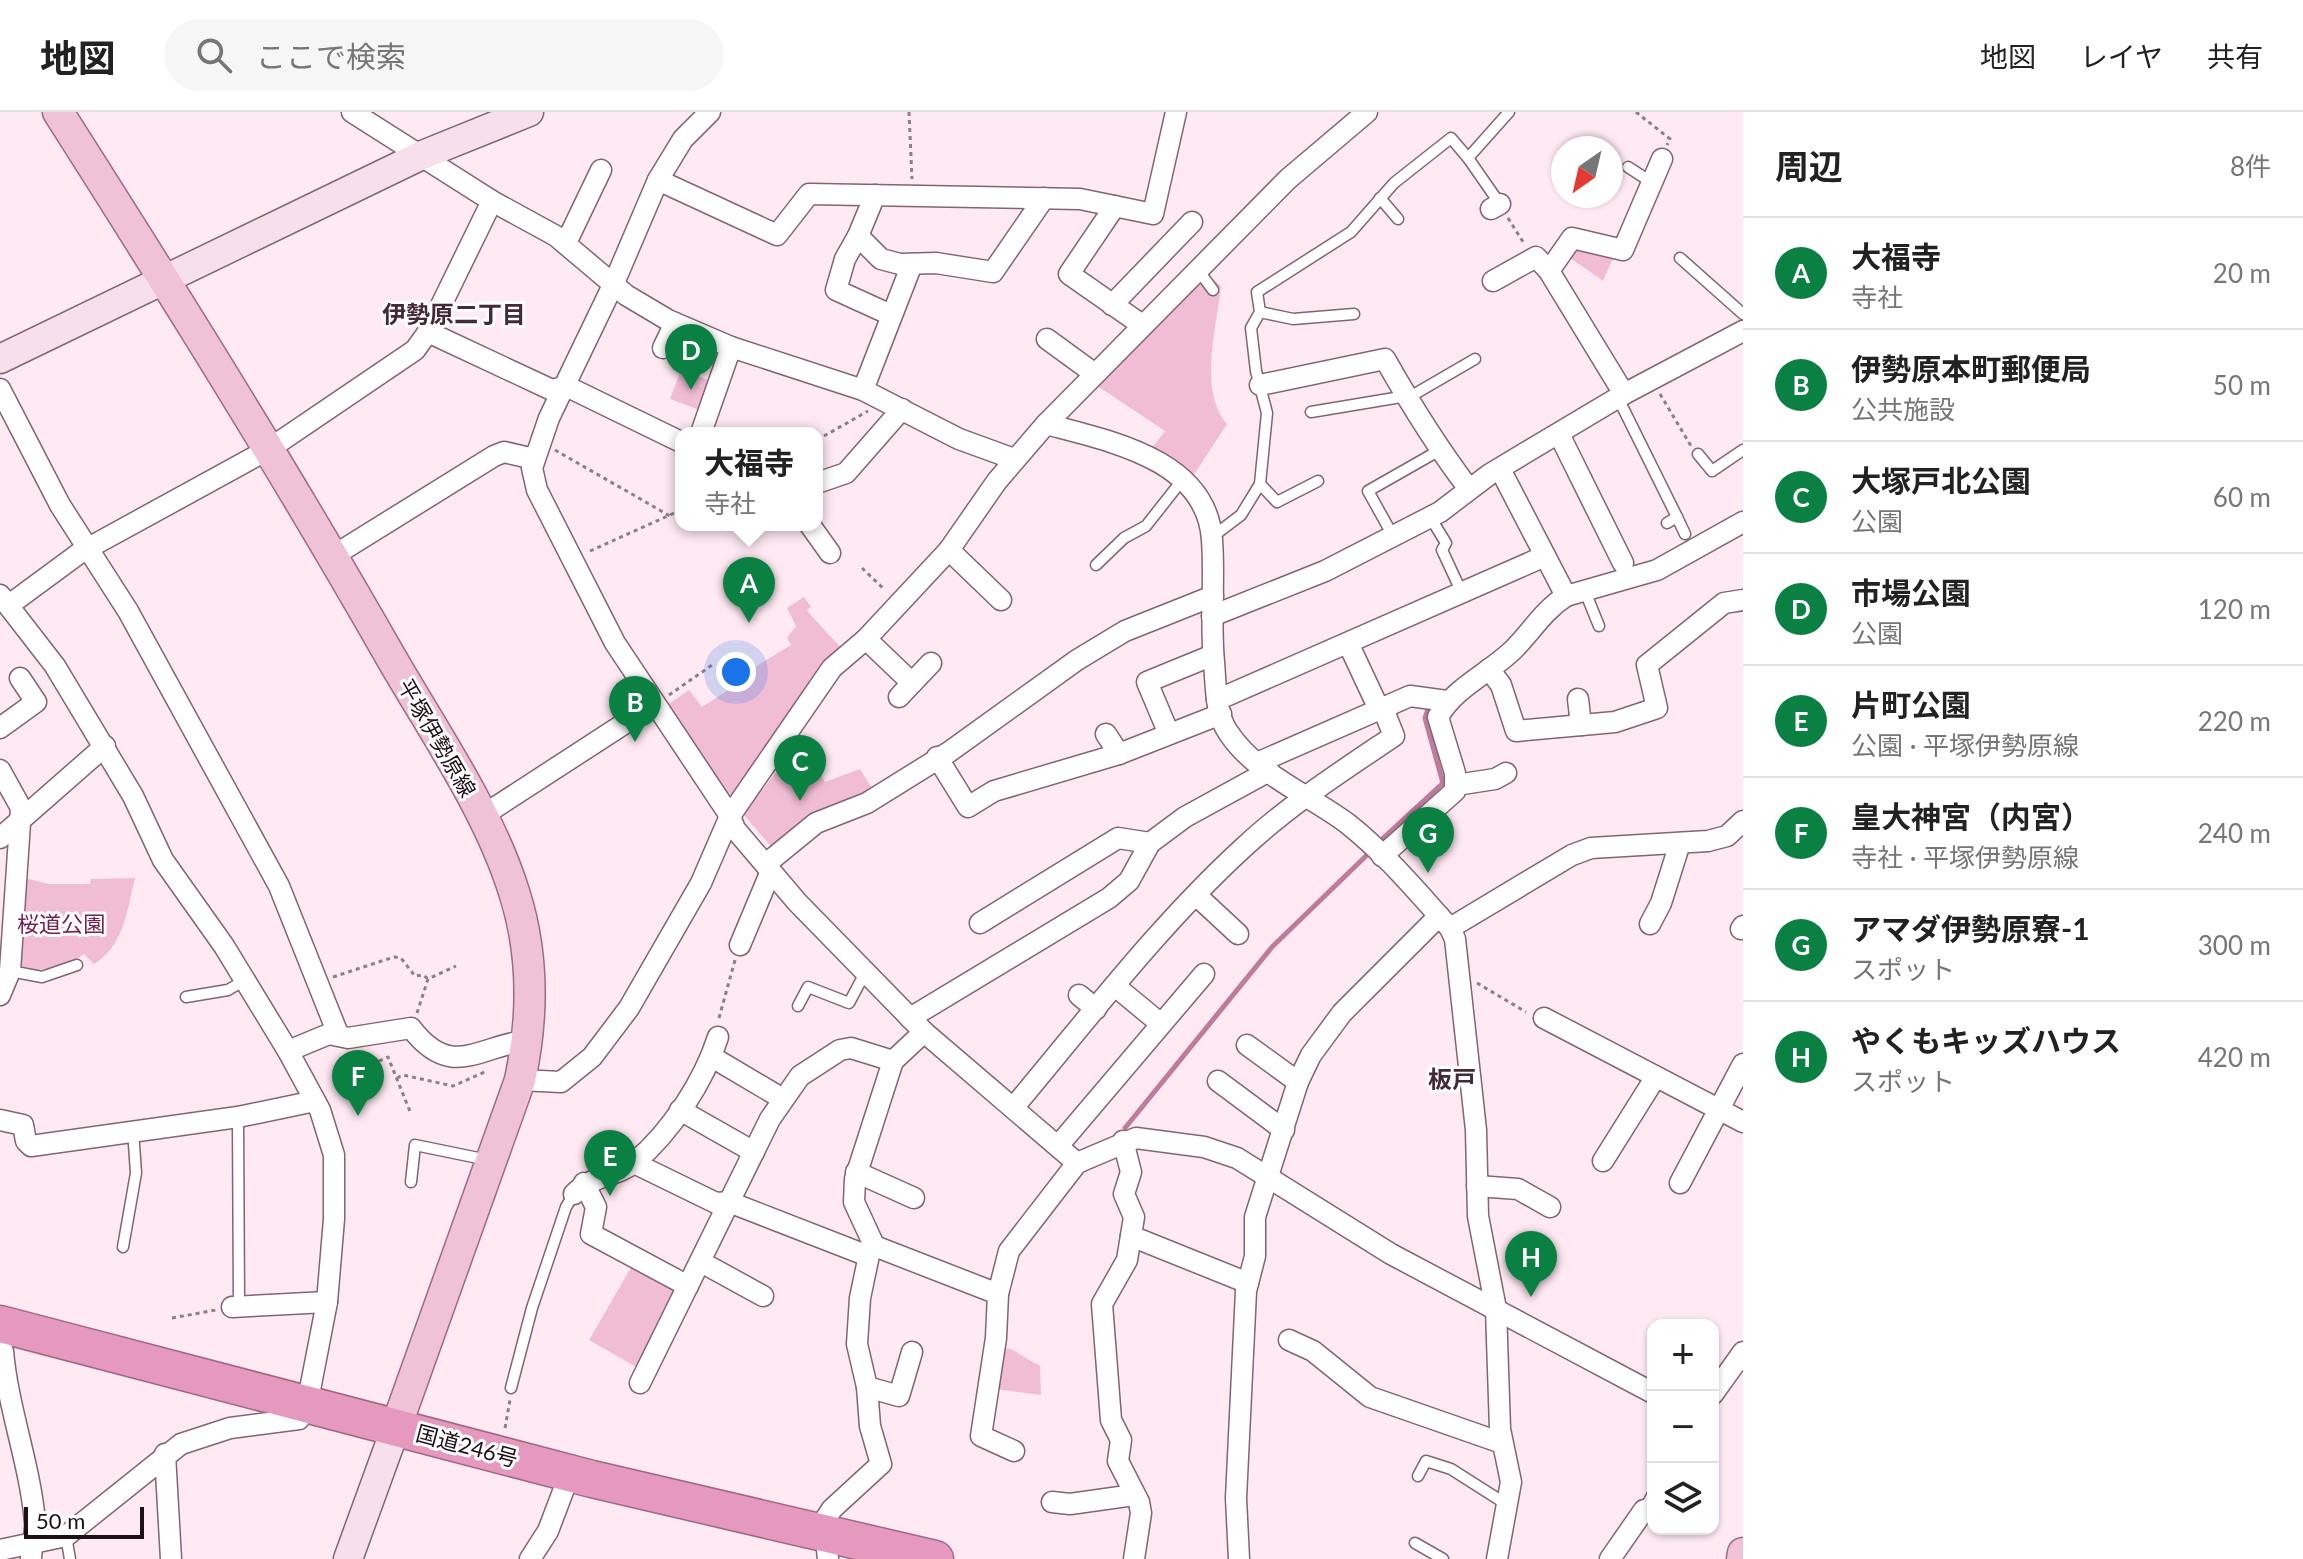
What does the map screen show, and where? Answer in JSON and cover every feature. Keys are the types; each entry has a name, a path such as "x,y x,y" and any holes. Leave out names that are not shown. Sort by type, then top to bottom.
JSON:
{"highway":[{"name":"国道246号","path":"2,1338 396,1427 826,1546 935,1559"}],"main road":[{"name":"平塚伊勢原線","path":"58,112 269,449 482,816 508,873 522,926 530,988 528,1040 520,1080 396,1427"},
{"path":"1742,1559 1743,1553"}],"street":[{"path":"352,112 492,201 566,243 626,295 675,323 731,347 863,390 959,439 1014,459"},
{"path":"0,359 420,156 529,112"},
{"path":"710,112 683,139 658,180 537,450 532,478 571,560 653,705 730,816 735,829 917,1025 1077,1163"},
{"path":"658,180 777,235 809,194 1044,198 1153,214 1176,112"},
{"path":"520,1080 561,1082 592,1057 610,1036 694,895 730,816 832,668 866,639 949,550 1014,459 1046,424 1288,179 1367,112"},
{"path":"1493,281 1542,264 1572,238 1622,256 1662,159"},
{"path":"566,243 601,170"},
{"path":"875,195 845,259 836,290 891,315"},
{"path":"858,236 881,259 993,272 1044,198"},
{"path":"0,1550 31,1551 66,1536 181,1444 230,1428 299,1419 307,1405 327,1302 334,1219 334,1155 315,1101 245,980 163,860 105,746 55,666 5,600 87,548 269,449 415,350 428,332 492,201"},
{"path":"1115,206 1069,274 1142,325"},
{"path":"1112,305 1192,222"},
{"path":"863,390 912,264"},
{"path":"1542,264 1622,397"},
{"path":"663,348 675,323"},
{"path":"740,945 769,867 816,823 867,803 1077,660 1125,631 1212,606 1334,561 1430,517 1500,469 1743,331"},
{"path":"428,332 552,390 566,386 675,439"},
{"path":"1047,339 1095,374"},
{"path":"703,427 731,347"},
{"path":"1260,385 1385,359 1440,450 1469,489"},
{"path":"0,389 60,505 128,611 279,886 338,1034"},
{"path":"823,481 846,473 893,405"},
{"path":"1046,424 1123,447 1165,465 1183,479 1203,505 1212,537 1213,655 1219,707 1230,735 1263,767 1346,823 1445,922 1460,973 1476,1130 1478,1216 1496,1309 1502,1443 1511,1482 1497,1559"},
{"path":"1559,434 1592,487 1621,548"},
{"path":"333,556 494,456 504,452 537,450"},
{"path":"1500,469 1545,556 1575,593"},
{"path":"1382,856 1455,791 1438,717 1447,701 1512,651 1554,603 1575,593 1657,570 1743,522"},
{"path":"814,531 830,553"},
{"path":"949,550 1001,600"},
{"path":"968,807 994,791 1119,754 1169,734 1348,643 1545,556"},
{"path":"1489,669 1501,685 1516,731 1659,715 1647,665 1724,603 1743,600"},
{"path":"866,639 906,690 931,663"},
{"path":"1013,1108 1166,925 1242,848 1305,795 1394,736 1348,643"},
{"path":"1169,734 1147,682 1213,655"},
{"path":"0,728 36,702 27,685"},
{"path":"826,1546 824,1521 832,1509 881,1464 870,1426 867,1387 857,1344 870,1250 854,1202 856,1172 893,1061 917,1025 1109,898 1129,881 1150,843 1263,767 1380,706 1410,696 1447,701"},
{"path":"1578,699 1581,725"},
{"path":"482,816 653,705"},
{"path":"1106,734 1119,754"},
{"path":"0,838 105,746"},
{"path":"937,757 980,824"},
{"path":"0,770 21,808 10,971 0,995"},
{"path":"1456,785 1495,779 1506,773"},
{"path":"1239,1559 1236,1498 1248,1283 1255,1256 1255,1217 1298,1082 1329,1028 1445,922 1572,855 1591,848 1680,843 1727,836 1743,821"},
{"path":"980,923 1118,838 1150,843"},
{"path":"1650,924 1680,843"},
{"path":"1196,895 1238,934"},
{"path":"1058,1146 1204,974"},
{"path":"1115,986 1161,1024"},
{"path":"1079,995 1096,1009"},
{"path":"1544,1018 1743,1122"},
{"path":"288,1051 329,1034 348,1038 411,1028 433,1052 457,1059 528,1040"},
{"path":"1038,1045 1054,1059"},
{"path":"688,1286 591,1234 596,1207 579,1188 634,1163 680,1110 715,1047 783,1099"},
{"path":"640,1383 754,1152 783,1099 800,1076 840,1050 851,1048 893,1061"},
{"path":"1257,1048 1298,1082"},
{"path":"1680,1183 1743,1064"},
{"path":"1603,1161 1655,1078"},
{"path":"1219,1086 1284,1130"},
{"path":"0,1120 23,1125 26,1141 31,1146 238,1117 315,1101"},
{"path":"680,1110 754,1152"},
{"path":"1014,1451 981,1436 996,1338 998,1294 1009,1251 1077,1163 1123,1141 1158,1139 1204,1147 1237,1158 1373,1244 1649,1391"},
{"path":"1123,1141 1131,1172 1124,1194 1134,1217 1127,1260 1102,1304 1111,1420 1121,1440 1118,1461 1141,1513 1134,1559"},
{"path":"634,1163 716,1203 729,1202 998,1294"},
{"path":"856,1172 914,1198"},
{"path":"1477,1186 1518,1189 1550,1207"},
{"path":"1131,1236 1248,1283"},
{"path":"701,1262 763,1296"},
{"path":"235,1306 327,1302"},
{"path":"2,1338 6,1387 26,1466 36,1527 31,1551"},
{"path":"1289,1340 1313,1351 1370,1397 1502,1443"},
{"path":"867,1387 899,1396 912,1352"},
{"path":"1715,1391 1743,1352"},
{"path":"348,1559 396,1427"},
{"path":"165,1454 171,1559"},
{"path":"535,1557 570,1473"},
{"path":"1052,1502 1070,1504 1134,1495"},
{"path":"1610,1559 1647,1504"}],"lane":[{"path":"1468,158 1509,112"},
{"path":"1212,537 1241,515 1260,484 1267,413 1251,328 1260,312 1257,292 1351,232 1394,183 1451,138 1468,158 1496,206"},
{"path":"1628,167 1651,182"},
{"path":"1380,198 1398,219"},
{"path":"1680,258 1743,314"},
{"path":"1198,270 1213,290"},
{"path":"1260,312 1293,319 1354,314"},
{"path":"1311,412 1413,395 1466,369 1475,359"},
{"path":"1326,396 1328,409"},
{"path":"1622,397 1672,520 1685,534"},
{"path":"1392,534 1368,491 1440,450"},
{"path":"1633,456 1644,450"},
{"path":"1712,471 1743,450"},
{"path":"1698,454 1718,482"},
{"path":"1096,565 1124,538 1146,526 1183,479"},
{"path":"1260,484 1277,502 1318,481"},
{"path":"1430,517 1446,543 1442,550 1462,593"},
{"path":"1575,593 1599,626"},
{"path":"10,971 42,977 77,965"},
{"path":"798,1006 808,987 849,1003 866,970"},
{"path":"186,997 228,990 245,980"},
{"path":"235,1306 238,1117"},
{"path":"123,1247 136,1173 133,1130"},
{"path":"411,1182 415,1145 493,1161"},
{"path":"511,1388 532,1308 561,1221 579,1188"},
{"path":"1418,1476 1426,1461 1451,1469 1508,1505"},
{"path":"66,1536 70,1559"},
{"path":"1415,1543 1443,1559"}],"path":[{"path":"909,112 912,194"},
{"path":"1636,112 1670,139 1662,159"},
{"path":"1496,206 1528,252 1542,264"},
{"path":"1652,381 1682,435 1698,454"},
{"path":"823,437 893,405"},
{"path":"537,450 670,516"},
{"path":"571,560 675,513"},
{"path":"862,568 899,604"},
{"path":"653,705 715,663"},
{"path":"715,1047 719,1013 740,945"},
{"path":"318,982 394,957 401,958 415,976 423,975 428,979"},
{"path":"411,1028 428,979 456,966"},
{"path":"1460,973 1536,1017 1544,1018"},
{"path":"379,1061 388,1057 411,1114"},
{"path":"397,1078 403,1075 453,1086 492,1068"},
{"path":"396,1101 405,1098"},
{"path":"172,1318 235,1306"},
{"path":"500,1455 511,1388"}],"green space":[{"path":"1577,244 1614,256 1603,281 1570,258"},
{"path":"1206,273 1221,286 1211,376 1218,410 1227,424 1193,476 1151,449 1165,431 1093,383"},
{"path":"681,370 711,381 700,410 670,399"},
{"path":"804,597 811,607 807,610 842,649 819,668 733,794 724,795 660,710 689,690 702,707 741,682 739,677 791,645 787,638 796,626 787,608"},
{"path":"790,753 820,773 825,782 860,769 873,790 774,850 744,815"},
{"name":"桜道公園","path":"24,878 49,884 90,884 91,879 135,878 123,926 112,947 94,964 84,954 52,968 18,970"},
{"path":"632,1266 670,1287 675,1298 638,1368 589,1340"},
{"path":"999,1348 1011,1349 1040,1366 1041,1395 996,1389"}],"waterway":[{"path":"1379,842 1443,783 1425,718 1430,703"},
{"path":"1125,1128 1272,947 1368,854"}],"place":[{"name":"市場公園","path":"691,390"},
{"name":"大福寺","path":"749,623"},
{"name":"伊勢原本町郵便局","path":"635,742"},
{"name":"大塚戸北公園","path":"800,801"},
{"name":"アマダ伊勢原寮-1","path":"1428,873"},
{"name":"皇大神宮（内宮）","path":"358,1116"},
{"name":"片町公園","path":"610,1196"},
{"name":"やくもキッズハウス","path":"1531,1297"}],"district":[{"name":"伊勢原二丁目","path":"454,315"},
{"name":"板戸","path":"1452,1080"}]}
